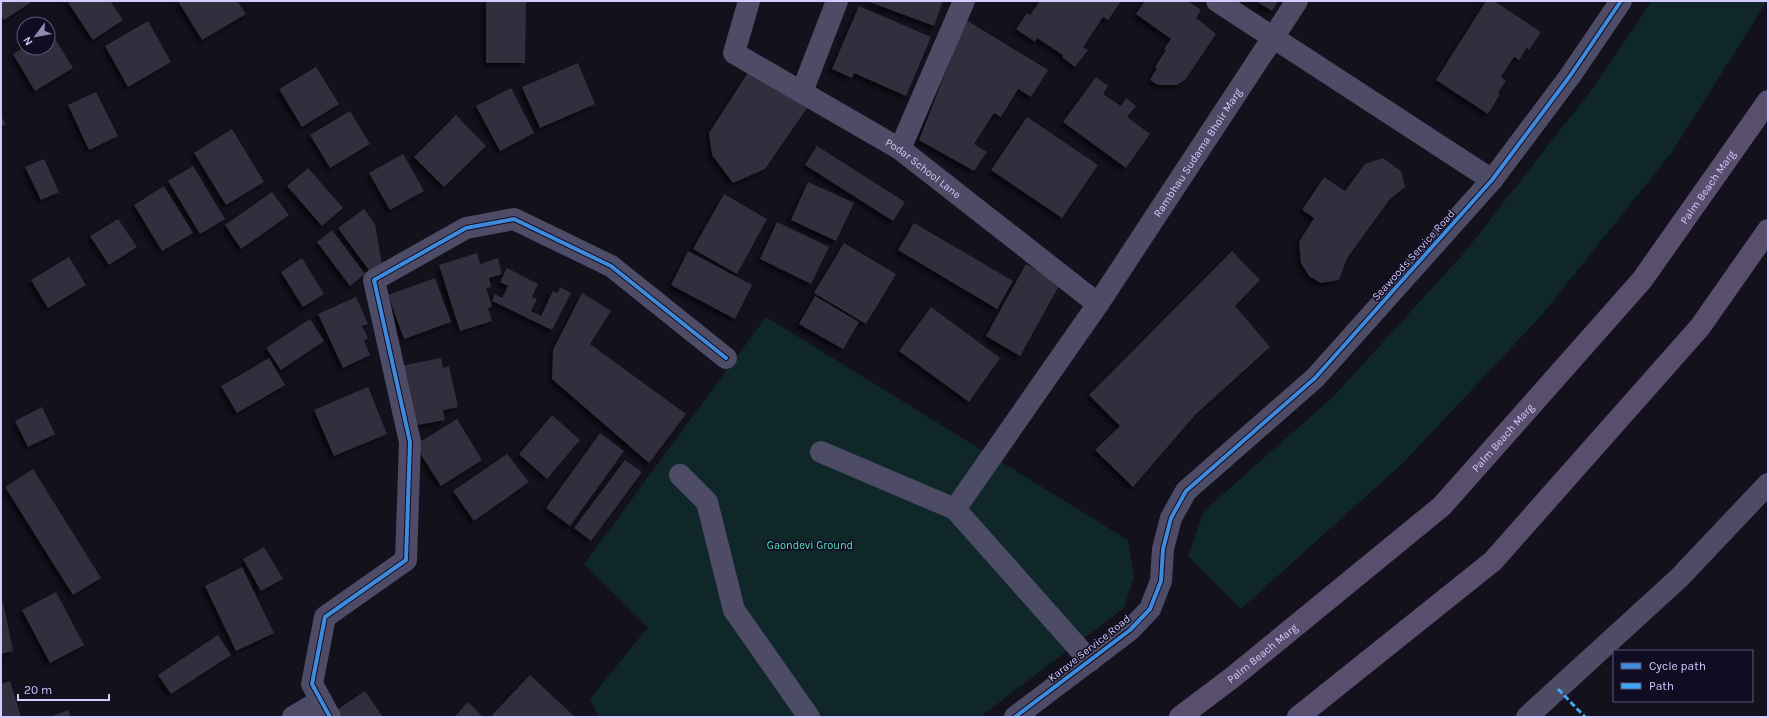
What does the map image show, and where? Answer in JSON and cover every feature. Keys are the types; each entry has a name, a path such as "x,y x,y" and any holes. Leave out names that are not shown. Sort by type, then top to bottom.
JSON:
{"main road":[{"name":"Palm Beach Marg","path":"1180,717 1233,678 1442,506 1642,280 1768,101"},
{"path":"1298,717 1493,561 1700,326 1768,230"}],"street":[{"name":"Podar School Lane","path":"749,1 734,53 900,149 1098,304"},
{"path":"802,92 837,1"},
{"path":"900,149 964,1"},
{"path":"1217,1 1492,180"},
{"name":"Rambhau Sudama Bhoir Marg","path":"955,509 1098,304 1297,1"},
{"name":"Seawoods Service Road","path":"1186,492 1315,378 1492,180 1570,76 1621,1"},
{"path":"293,717 325,709 312,684 325,617 406,560 410,442 374,280 466,228 514,219 612,266 726,358"},
{"path":"821,452 955,509 1090,661"},
{"path":"680,475 707,502 734,610 809,717"},
{"path":"1527,717 1679,578 1768,484"},
{"name":"Karave Service Road","path":"1015,717 1130,630 1150,609 1161,581 1163,548 1171,518 1186,492"}],"green space":[{"path":"1652,1 1767,1 1672,152 1541,316 1404,462 1241,609 1188,556 1204,511 1334,396 1464,253 1590,92"},
{"name":"Gaondevi Ground","path":"766,317 1128,540 1134,577 1124,608 980,717 599,717 590,699 648,627 584,564"}],"building":[{"path":"1,1 33,1 4,20 1,16"},
{"path":"67,1 110,1 123,20 93,40"},
{"path":"178,1 237,1 246,14 202,40"},
{"path":"486,1 526,1 525,63 486,63"},
{"path":"867,1 943,1 934,26"},
{"path":"1040,1 1121,1 1108,20 1103,17 1083,47 1088,50 1075,67 1062,57 1063,55 1037,38 1035,42 1016,29 1027,13 1030,15"},
{"path":"1145,1 1188,1 1201,10 1196,18 1216,34 1185,80 1177,85 1158,85 1150,80 1157,68 1155,67 1166,50 1164,49 1171,39 1136,14"},
{"path":"1256,1 1278,1 1272,11"},
{"path":"1486,1 1494,1 1541,32 1529,50 1527,48 1519,60 1514,57 1501,77 1506,81 1498,93 1500,94 1488,114 1436,80"},
{"path":"859,6 931,37 906,96 854,73 852,78 832,69"},
{"path":"966,20 1048,70 1031,97 1018,89 1001,117 994,113 974,144 987,152 974,171 919,140"},
{"path":"148,21 171,62 128,87 105,46"},
{"path":"56,41 73,68 35,91 13,54 16,52 16,56 56,56"},
{"path":"578,63 595,104 540,128 522,87"},
{"path":"316,67 339,104 302,127 279,89"},
{"path":"749,71 807,108 765,169 733,183 712,155 709,133"},
{"path":"1096,77 1108,86 1103,94 1121,106 1126,98 1136,106 1127,117 1150,134 1126,168 1063,122"},
{"path":"511,88 534,133 500,151 476,106"},
{"path":"96,92 118,136 89,150 68,105"},
{"path":"350,111 370,144 330,168 310,135"},
{"path":"456,115 486,146 444,187 414,157"},
{"path":"1,116 6,124 1,127"},
{"path":"1027,117 1098,165 1062,218 991,170"},
{"path":"232,129 264,182 226,205 194,153"},
{"path":"817,146 905,202 893,221 805,165"},
{"path":"403,154 424,191 390,210 369,173"},
{"path":"1383,158 1401,171 1405,187 1390,199 1347,258 1339,280 1321,283 1309,276 1301,263 1299,242 1314,218 1302,210 1324,177 1345,191 1365,164"},
{"path":"44,159 59,192 41,200 25,167"},
{"path":"193,166 225,219 200,234 168,181"},
{"path":"308,168 343,208 322,226 287,186"},
{"path":"808,182 854,203 836,241 791,220"},
{"path":"164,186 193,233 162,251 134,205"},
{"path":"272,192 289,215 241,249 225,225"},
{"path":"724,194 767,219 737,274 693,249"},
{"path":"364,209 375,224 382,265 371,273 338,228"},
{"path":"118,219 137,247 109,265 90,236"},
{"path":"777,222 829,247 811,284 760,259"},
{"path":"914,223 1013,281 997,309 898,250"},
{"path":"332,230 365,274 350,286 317,242"},
{"path":"844,243 896,274 866,324 814,293"},
{"path":"688,251 752,285 735,319 671,285"},
{"path":"1232,251 1260,280 1235,306 1270,347 1195,415 1133,487 1095,450 1120,426 1089,395"},
{"path":"477,253 480,264 498,258 502,274 489,278 491,287 486,288 492,306 488,308 492,321 460,331 439,265"},
{"path":"69,257 86,285 48,308 31,280"},
{"path":"302,258 324,294 303,307 281,272"},
{"path":"1026,264 1060,284 1020,356 986,336"},
{"path":"507,268 538,284 532,297 537,299 531,311 541,316 553,291 558,293 560,287 571,293 552,330 492,301 495,294 502,298 508,286 500,282"},
{"path":"435,278 451,322 404,339 388,295"},
{"path":"582,293 611,311 590,344 686,414 649,463 552,379 553,350"},
{"path":"815,296 859,322 843,349 799,324"},
{"path":"356,297 368,324 362,326 368,338 364,341 370,355 343,368 318,314"},
{"path":"931,307 1000,358 969,402 899,351"},
{"path":"310,319 324,341 281,370 266,348"},
{"path":"269,358 285,385 237,413 221,386"},
{"path":"441,358 443,368 449,366 458,407 443,410 445,420 412,426 400,366"},
{"path":"368,387 387,434 334,456 314,410"},
{"path":"42,407 55,434 28,447 15,421"},
{"path":"552,415 580,440 547,479 519,454"},
{"path":"457,419 482,460 441,486 415,445"},
{"path":"600,433 624,451 570,526 546,508"},
{"path":"507,454 529,482 474,521 453,491"},
{"path":"625,460 642,472 591,541 574,528"},
{"path":"33,469 101,578 73,595 5,487"},
{"path":"264,547 283,579 261,591 243,559"},
{"path":"242,567 274,633 236,651 205,586"},
{"path":"56,592 84,645 50,663 22,610"},
{"path":"3,602 13,651 1,654 1,603"},
{"path":"218,635 231,655 171,694 158,675"},
{"path":"530,675 575,717 494,717 492,715"},
{"path":"10,681 21,717 1,717 1,684"},
{"path":"365,691 383,717 339,717 335,711"},
{"path":"468,702 483,717 454,717"},
{"path":"68,710 71,717 50,717"}],"marked path":[{"path":"1558,689 1585,717"}],"cycle path":[{"path":"1015,717 1130,630 1150,609 1161,581 1163,549 1171,518 1186,491 1315,378 1492,180 1570,76 1621,1"},
{"path":"330,717 312,684 325,617 406,560 410,442 374,280 466,228 514,219 611,266 726,358"}]}
